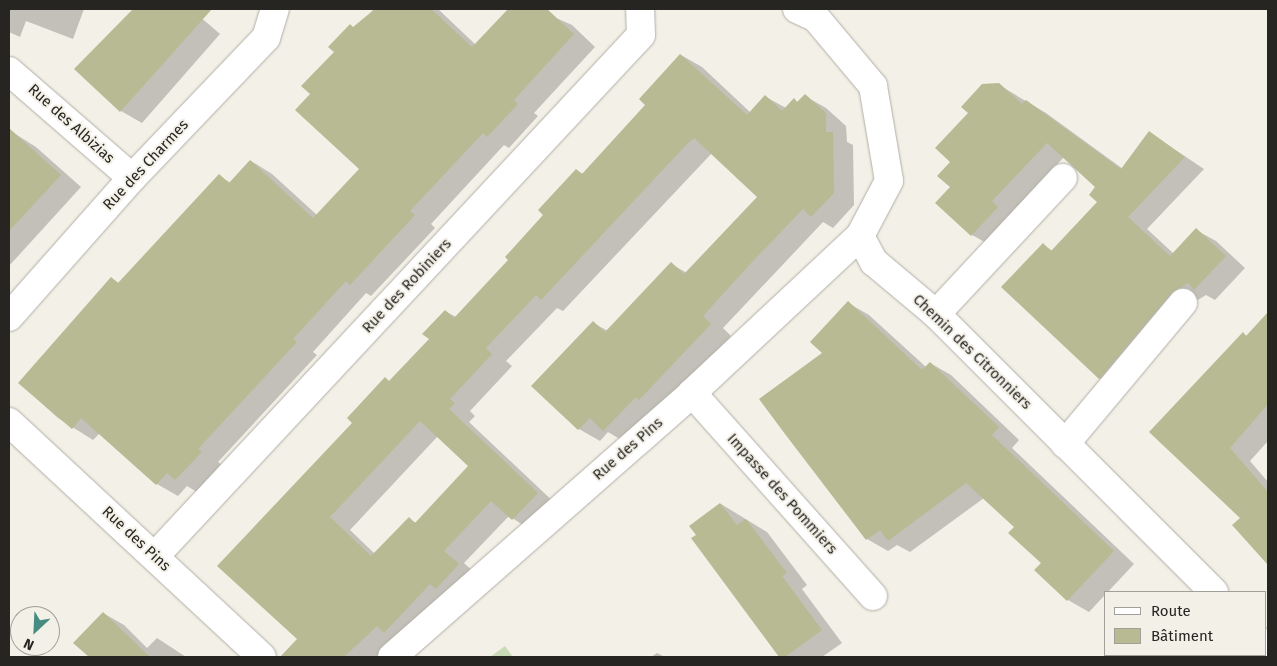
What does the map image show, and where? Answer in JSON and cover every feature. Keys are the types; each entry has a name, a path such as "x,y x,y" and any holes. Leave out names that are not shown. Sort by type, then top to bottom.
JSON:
{"street":[{"name":"Rue des Charmes","path":"9,317 132,178 266,38 275,9"},
{"name":"Rue des Robiniers","path":"155,556 641,35 640,9"},
{"path":"797,9 816,18 873,86 889,181 860,236"},
{"name":"Rue des Albizias","path":"9,71 132,178"},
{"path":"936,314 1063,178"},
{"name":"Rue des Pins","path":"392,657 692,392 860,236"},
{"name":"Chemin des Citronniers","path":"860,236 874,262 936,314 1213,591"},
{"path":"1065,444 1183,303"},
{"name":"Impasse des Pommiers","path":"692,392 873,596"},
{"name":"Rue des Pins","path":"9,422 262,657"}],"shaded area":[{"path":"505,646 513,657 490,657"}],"building":[{"path":"133,9 212,9 120,112 74,69"},
{"path":"375,9 431,9 472,47 508,9 547,9 574,34 514,100 518,104 487,137 483,133 410,211 415,215 350,285 346,281 293,339 297,342 198,449 202,452 175,480 167,473 156,485 81,418 72,429 18,383 111,277 118,283 219,174 229,183 250,160 313,218 359,169 295,110 310,94 301,86 334,52 328,47 350,24 353,27"},
{"path":"680,54 747,115 765,95 782,111 794,98 797,102 805,94 826,113 826,132 833,132 834,193 811,217 803,209 753,261 703,316 711,324 639,400 636,397 603,431 590,418 578,430 531,386 593,321 605,332 671,262 684,274 757,197 694,138 541,300 536,295 486,348 492,354 450,399 455,403 449,409 538,493 512,520 491,501 444,551 459,564 436,589 430,584 384,633 377,626 344,657 280,657 297,639 217,566 352,423 347,418 385,377 389,381 429,339 422,334 445,310 454,318 508,260 505,257 543,215 538,210 576,169 582,174 645,105 639,99","holes":["420,421 468,466 415,523 409,517 371,556 330,517"]},
{"path":"999,83 1022,104 1026,100 1121,169 1149,131 1185,157 1128,217 1170,256 1196,228 1226,256 1194,290 1188,283 1171,293 1099,379 1001,287 1043,243 1051,251 1097,202 1089,195 1095,187 1047,143 992,201 998,207 971,236 935,203 950,187 937,176 950,162 935,148 968,113 961,107 982,84"},
{"path":"9,128 61,175 9,231"},
{"path":"848,301 922,370 930,362 999,427 992,435 1114,551 1067,601 1034,570 1041,563 1008,533 1014,527 966,483 888,541 880,530 866,540 759,399 822,353 810,342"},
{"path":"1268,312 1268,404 1230,448 1268,492 1268,565 1232,525 1240,518 1149,432 1243,332 1246,336"},
{"path":"720,503 737,525 746,519 787,573 782,576 822,630 785,657 779,657 691,538 696,535 689,526"},
{"path":"103,612 150,657 89,657 73,643"}]}
